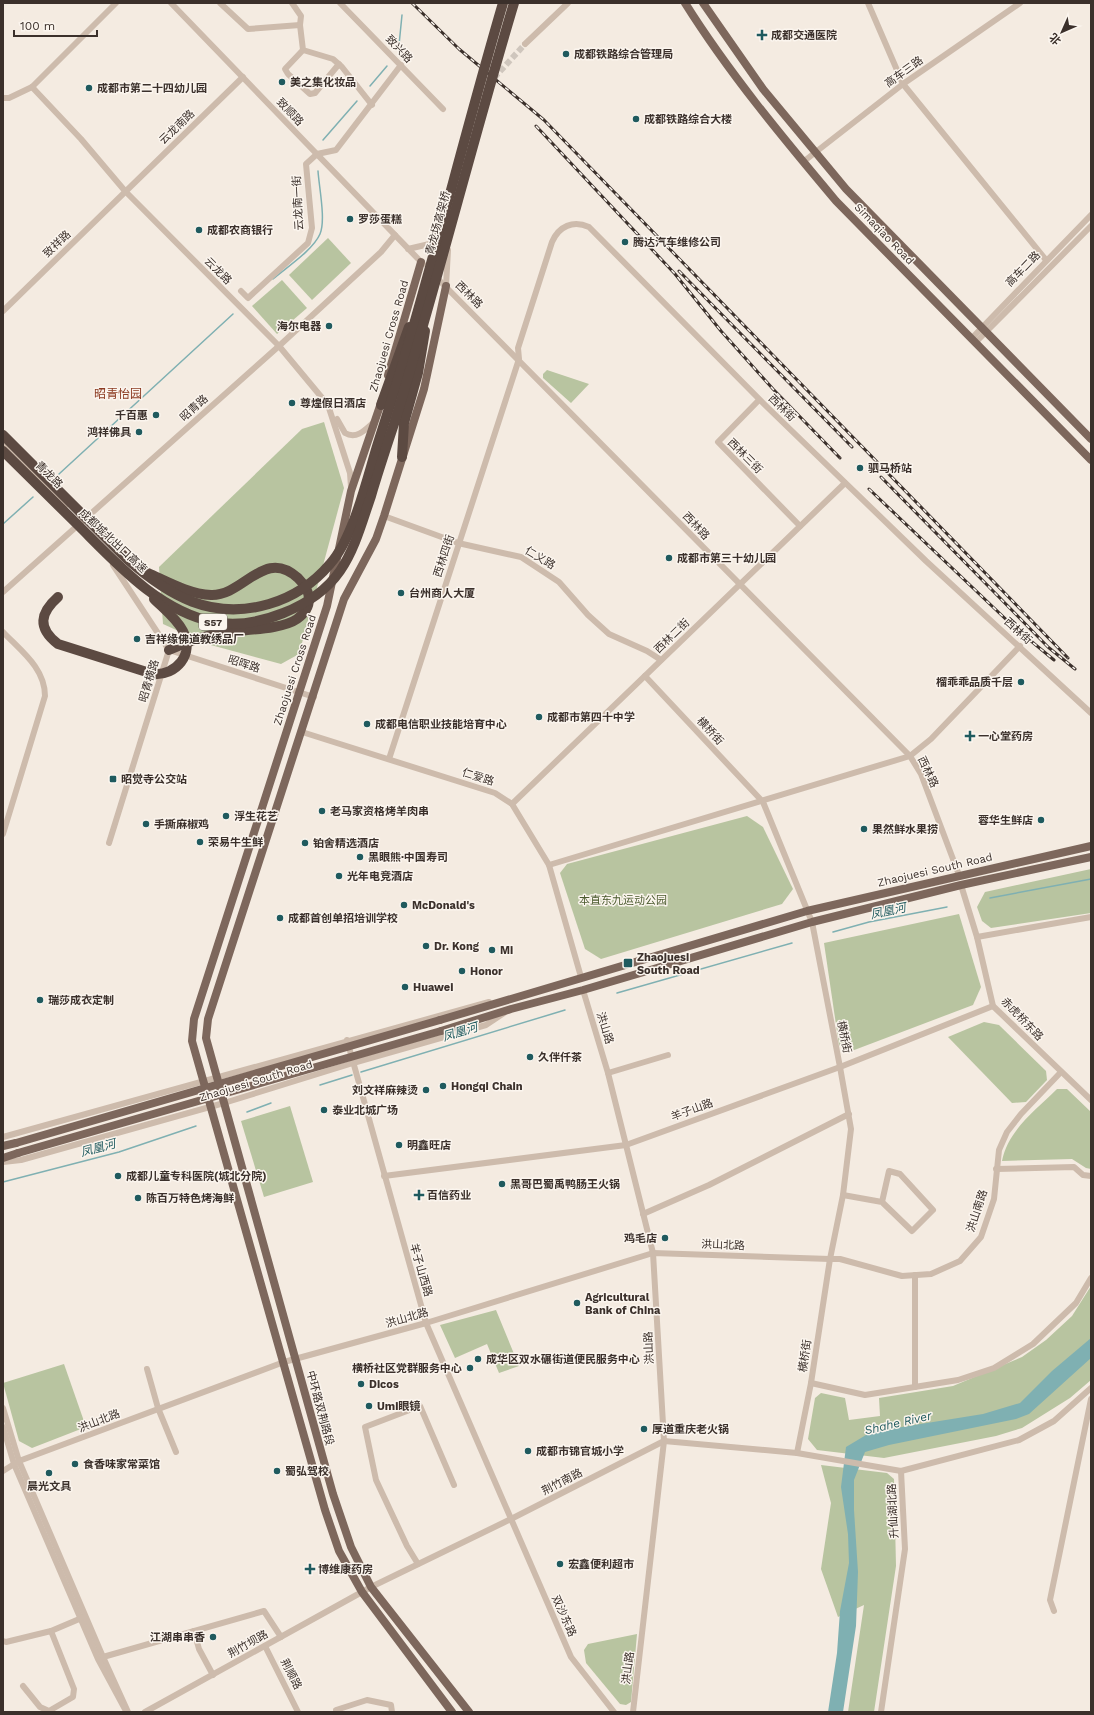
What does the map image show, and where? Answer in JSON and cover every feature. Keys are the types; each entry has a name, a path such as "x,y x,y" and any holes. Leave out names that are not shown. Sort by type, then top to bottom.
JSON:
{"highway":[{"name":"青龙场高架桥","path":"381,448 411,369 428,288 473,106 503,3"},
{"name":"青龙场高架桥","path":"428,288 514,3"},
{"path":"381,406 393,371 428,288"},
{"path":"402,457 404,424 418,373 428,288"},
{"name":"成都城北出口高速","path":"3,435 139,569 180,596 203,606 227,611 250,610 289,597 309,585 331,564 343,545 381,448"},
{"name":"成都城北出口高速","path":"3,451 125,572 162,600 191,615 214,622 234,623 261,620 282,615 323,591 339,572 354,546 381,448"},
{"path":"139,569 193,592 213,595 230,591 250,577 269,567 276,567 291,573 304,585 309,597 308,606 303,614 296,620 286,624 214,634 185,643 169,650"},
{"path":"58,597 48,606 43,621 49,638 58,644 153,674 169,672 175,669 183,659 186,647 184,633 174,619 125,572"}],"main road":[{"name":"Simaqiao Road","path":"685,3 720,55 803,162 836,201 1091,460"},
{"name":"Simaqiao Road","path":"703,3 763,89 846,189 1091,439"},
{"name":"Zhaojuesi Cross Road","path":"203,1082 192,1041 194,1019 327,606 351,490 381,406 398,336 421,262"},
{"path":"216,1078 206,1038 208,1019 314,697 344,599 376,539 384,516 424,389 446,286"},
{"name":"Zhaojuesi South Road","path":"3,1146 440,1020 808,910 1091,846"},
{"name":"Zhaojuesi South Road","path":"3,1158 812,922 961,885 1091,856"},
{"name":"中环路双荆路段","path":"216,1078 333,1494 351,1547 371,1587 469,1712"},
{"name":"中环路双荆路段","path":"203,1082 325,1510 339,1551 362,1592 448,1710"}],"street":[{"path":"3,98 9,98 32,87 116,3"},
{"name":"致顺路","path":"171,3 395,235"},
{"path":"220,3 248,29 300,25"},
{"path":"292,3 301,16 300,25 303,50"},
{"name":"致兴路","path":"340,3 443,109"},
{"path":"525,44 568,3"},
{"path":"868,3 903,84 1046,260"},
{"name":"高车三路","path":"803,162 903,84 1020,3"},
{"path":"303,50 285,69 288,74 310,94 315,93 339,64"},
{"path":"303,50 333,59 339,64 372,105"},
{"path":"317,154 336,150 372,105 401,65"},
{"name":"云龙南路","path":"125,191 242,77"},
{"name":"云龙路","path":"32,87 81,139 125,191 279,346 328,405 350,472 351,490"},
{"path":"446,286 448,240 478,127 478,101 483,90"},
{"name":"云龙南一街","path":"241,291 248,298 308,243 312,228 306,164 317,154"},
{"name":"致祥路","path":"3,311 125,191"},
{"name":"高车二路","path":"984,330 1046,260 1091,215"},
{"name":"西林街","path":"519,359 518,348 555,236 560,229 572,224 581,223 589,227 759,400 926,561 1091,713"},
{"name":"高车二路","path":"973,341 1091,226"},
{"name":"西林路","path":"395,235 910,756 920,774 959,875"},
{"name":"昭青路","path":"3,592 279,346 381,252 395,235"},
{"path":"408,249 448,240"},
{"name":"西林四街","path":"389,759 519,359"},
{"name":"西林三街","path":"759,400 718,442 800,526"},
{"path":"328,405 345,433 348,435 358,435 375,421"},
{"name":"青龙路","path":"3,443 82,521"},
{"name":"西林二街","path":"512,804 845,483"},
{"name":"仁义路","path":"384,516 458,543 521,557 559,582 588,615 609,634 648,651 662,660"},
{"name":"昭青横路","path":"82,521 127,585 169,650 109,843"},
{"path":"3,632 36,667 45,686 45,696 3,834"},
{"path":"549,865 763,802 910,756 931,739 1020,646"},
{"name":"昭晖路","path":"169,650 314,697"},
{"name":"横桥街","path":"645,676 763,802 812,922 851,1128 843,1194 830,1258 811,1383 797,1454"},
{"name":"仁爱路","path":"302,732 495,792 512,804 549,865 581,977"},
{"name":"赤虎桥东路","path":"961,885 977,937 993,1006 1091,1100"},
{"path":"977,937 1091,917"},
{"name":"洪山路","path":"583,990 608,1073 653,1253 664,1440 633,1712"},
{"name":"Zhaojuesi South Road","path":"3,1137 481,1003 508,999"},
{"name":"羊子山路","path":"384,1176 626,1146 840,1067 993,1006"},
{"name":"Zhaojuesi South Road","path":"3,1162 21,1160 224,1103 353,1063 486,1025 510,1009"},
{"name":"羊子山西路","path":"347,1040 426,1323 511,1519"},
{"path":"608,1073 668,1055"},
{"name":"洪山南路","path":"830,1258 840,1259 902,1276 930,1274 960,1261 981,1237 994,1199 999,1150 1007,1132 1021,1114 1061,1072"},
{"path":"643,1214 709,1185 848,1114"},
{"path":"996,1169 1074,1167 1083,1175 1091,1176"},
{"path":"843,1194 882,1202 912,1231 933,1210 900,1174 890,1171 882,1202"},
{"name":"洪山北路","path":"3,1471 17,1462 284,1362 426,1323 653,1253 830,1258"},
{"path":"915,1275 915,1387"},
{"path":"811,1383 865,1395 958,1380 994,1368 1033,1344 1076,1302 1091,1278"},
{"path":"147,1369 158,1408 176,1452"},
{"name":"升仙湖北路","path":"881,1712 905,1549 901,1471 1019,1440 1054,1421 1091,1388"},
{"path":"1054,1611 1050,1600 1091,1399"},
{"path":"418,1564 407,1546 376,1480 365,1427 420,1406 454,1485"},
{"path":"3,1408 17,1462"},
{"path":"3,1427 83,1618 98,1659 127,1712"},
{"path":"664,1440 797,1454 901,1471"},
{"name":"荆竹南路","path":"362,1592 511,1519 664,1440"},
{"name":"双沙东路","path":"511,1519 571,1657 614,1712"},
{"name":"荆竹坝路","path":"145,1712 362,1592"},
{"path":"103,1657 264,1610 281,1637"},
{"path":"3,1641 51,1631 83,1618"},
{"path":"83,1618 103,1657 127,1712"},
{"path":"23,1686 40,1707 49,1710 73,1697 74,1689 51,1631"},
{"path":"194,1631 199,1649 213,1675"},
{"name":"荆顺路","path":"265,1646 298,1712"},
{"path":"336,1710 367,1700 391,1705 392,1712"}],"green space":[{"path":"328,238 351,263 312,300 289,275"},
{"path":"282,280 307,308 277,334 252,306"},
{"path":"547,370 589,384 571,403 543,378 543,374"},
{"path":"324,422 344,488 299,654 281,664 207,644 163,624 159,567 302,429"},
{"name":"本直东九运动公园","path":"747,816 763,827 793,889 782,904 601,959 585,949 560,873 567,864"},
{"path":"1091,869 1091,913 991,928 982,921 977,907 985,892"},
{"path":"959,914 981,987 973,1005 849,1052 839,1045 824,943"},
{"path":"984,1022 999,1025 1046,1071 1047,1080 1026,1102 1012,1103 948,1037"},
{"path":"1057,1089 1067,1089 1091,1112 1091,1169 1086,1168 1072,1159 1002,1161 1005,1150 1017,1130 1024,1121"},
{"path":"290,1106 313,1182 264,1197 241,1121"},
{"path":"1091,1286 1091,1380 1070,1398 1022,1428 996,1436 884,1458 817,1450 808,1439 815,1398 821,1393 845,1398 849,1420 880,1416 879,1398 953,1386 1022,1357 1046,1340 1072,1316"},
{"path":"496,1310 519,1366 499,1373 487,1344 455,1358 440,1325"},
{"path":"64,1364 86,1427 32,1448 19,1441 3,1383"},
{"path":"821,1465 887,1473 894,1479 896,1566 874,1712 848,1712 864,1605 838,1617 821,1569 831,1503"},
{"path":"637,1634 631,1702 626,1705 620,1704 586,1663 584,1650 588,1644"}],"water":[{"path":"1091,1338 1091,1358 1029,1414 1016,1419 889,1445 865,1452 854,1480 854,1510 858,1572 856,1626 843,1712 828,1712 837,1653 840,1611 849,1563 848,1534 841,1487 846,1447 871,1432 983,1414 1020,1403 1052,1371"}],"waterway":[{"path":"399,45 402,15"},
{"path":"370,86 387,66"},
{"path":"323,140 357,101"},
{"path":"273,279 306,252 317,240 320,234 322,228 322,212 318,171"},
{"path":"59,474 233,314"},
{"path":"3,524 33,497"},
{"name":"凤凰河","path":"990,898 1091,879"},
{"name":"凤凰河","path":"833,932 869,922 947,907"},
{"name":"凤凰河","path":"617,993 792,943"},
{"name":"凤凰河","path":"361,1072 565,1010"},
{"name":"凤凰河","path":"320,1085 352,1075"},
{"name":"凤凰河","path":"247,1112 271,1103"},
{"name":"凤凰河","path":"3,1182 119,1152 196,1126"}],"tunnel":[{"path":"494,78 525,44"}],"railway":[{"path":"412,3 459,49 544,120 1068,658"},
{"path":"536,126 675,274 721,331 773,389 840,458"},
{"path":"679,271 852,447"},
{"path":"881,477 1048,647 1075,669"},
{"path":"869,489 1014,627 1054,660"}],"place":[{"name":"成都交通医院","path":"762,35"},
{"name":"成都铁路综合管理局","path":"566,54"},
{"name":"美之集化妆品","path":"282,82"},
{"name":"成都市第二十四幼儿园","path":"89,88"},
{"name":"成都铁路综合大楼","path":"636,119"},
{"name":"罗莎蛋糕","path":"350,219"},
{"name":"成都农商银行","path":"199,230"},
{"name":"腾达汽车维修公司","path":"625,242"},
{"name":"海尔电器","path":"329,326"},
{"name":"尊煌假日酒店","path":"292,403"},
{"name":"千百惠","path":"156,415"},
{"name":"鸿祥佛具","path":"139,432"},
{"name":"驷马桥站","path":"860,468"},
{"name":"成都市第三十幼儿园","path":"669,558"},
{"name":"台州商人大厦","path":"401,593"},
{"name":"吉祥缘佛道教绣品厂","path":"137,639"},
{"name":"榴乖乖品质千层","path":"1021,682"},
{"name":"成都市第四十中学","path":"539,717"},
{"name":"成都电信职业技能培育中心","path":"367,724"},
{"name":"一心堂药房","path":"970,736"},
{"name":"昭觉寺公交站","path":"113,779"},
{"name":"老马家资格烤羊肉串","path":"322,811"},
{"name":"浮生花艺","path":"226,816"},
{"name":"蓉华生鲜店","path":"1041,820"},
{"name":"手撕麻椒鸡","path":"146,824"},
{"name":"果然鲜水果捞","path":"864,829"},
{"name":"荣易牛生鲜","path":"200,842"},
{"name":"铂舍精选酒店","path":"305,843"},
{"name":"黑眼熊·中国寿司","path":"360,857"},
{"name":"光年电竞酒店","path":"339,876"},
{"name":"McDonald's","path":"404,905"},
{"name":"成都首创单招培训学校","path":"280,918"},
{"name":"Dr. Kong","path":"426,946"},
{"name":"Mi","path":"492,950"},
{"name":"Zhaojuesi South Road","path":"628,963"},
{"name":"Honor","path":"462,971"},
{"name":"Huawei","path":"405,987"},
{"name":"瑞莎成衣定制","path":"40,1000"},
{"name":"久伴仟茶","path":"530,1057"},
{"name":"Hongqi Chain","path":"443,1086"},
{"name":"刘文祥麻辣烫","path":"426,1090"},
{"name":"泰业北城广场","path":"324,1110"},
{"name":"明鑫旺店","path":"399,1145"},
{"name":"成都儿童专科医院(城北分院)","path":"118,1176"},
{"name":"黑哥巴蜀禹鸭肠王火锅","path":"502,1184"},
{"name":"百信药业","path":"419,1195"},
{"name":"陈百万特色烤海鲜","path":"138,1198"},
{"name":"鸡毛店","path":"665,1238"},
{"name":"Agricultural Bank of China","path":"577,1303"},
{"name":"成华区双水碾街道便民服务中心","path":"478,1359"},
{"name":"横桥社区党群服务中心","path":"470,1368"},
{"name":"Dicos","path":"361,1384"},
{"name":"Umi眼镜","path":"369,1406"},
{"name":"厚道重庆老火锅","path":"644,1429"},
{"name":"成都市锦官城小学","path":"528,1451"},
{"name":"食香味家常菜馆","path":"75,1464"},
{"name":"蜀弘驾校","path":"277,1471"},
{"name":"晨光文具","path":"49,1473"},
{"name":"宏鑫便利超市","path":"560,1564"},
{"name":"博维康药房","path":"310,1569"},
{"name":"江湖串串香","path":"213,1637"}],"district":[{"name":"昭青怡园","path":"118,394"}],"water label":[{"name":"Shahe River","path":"898,1423"}]}
